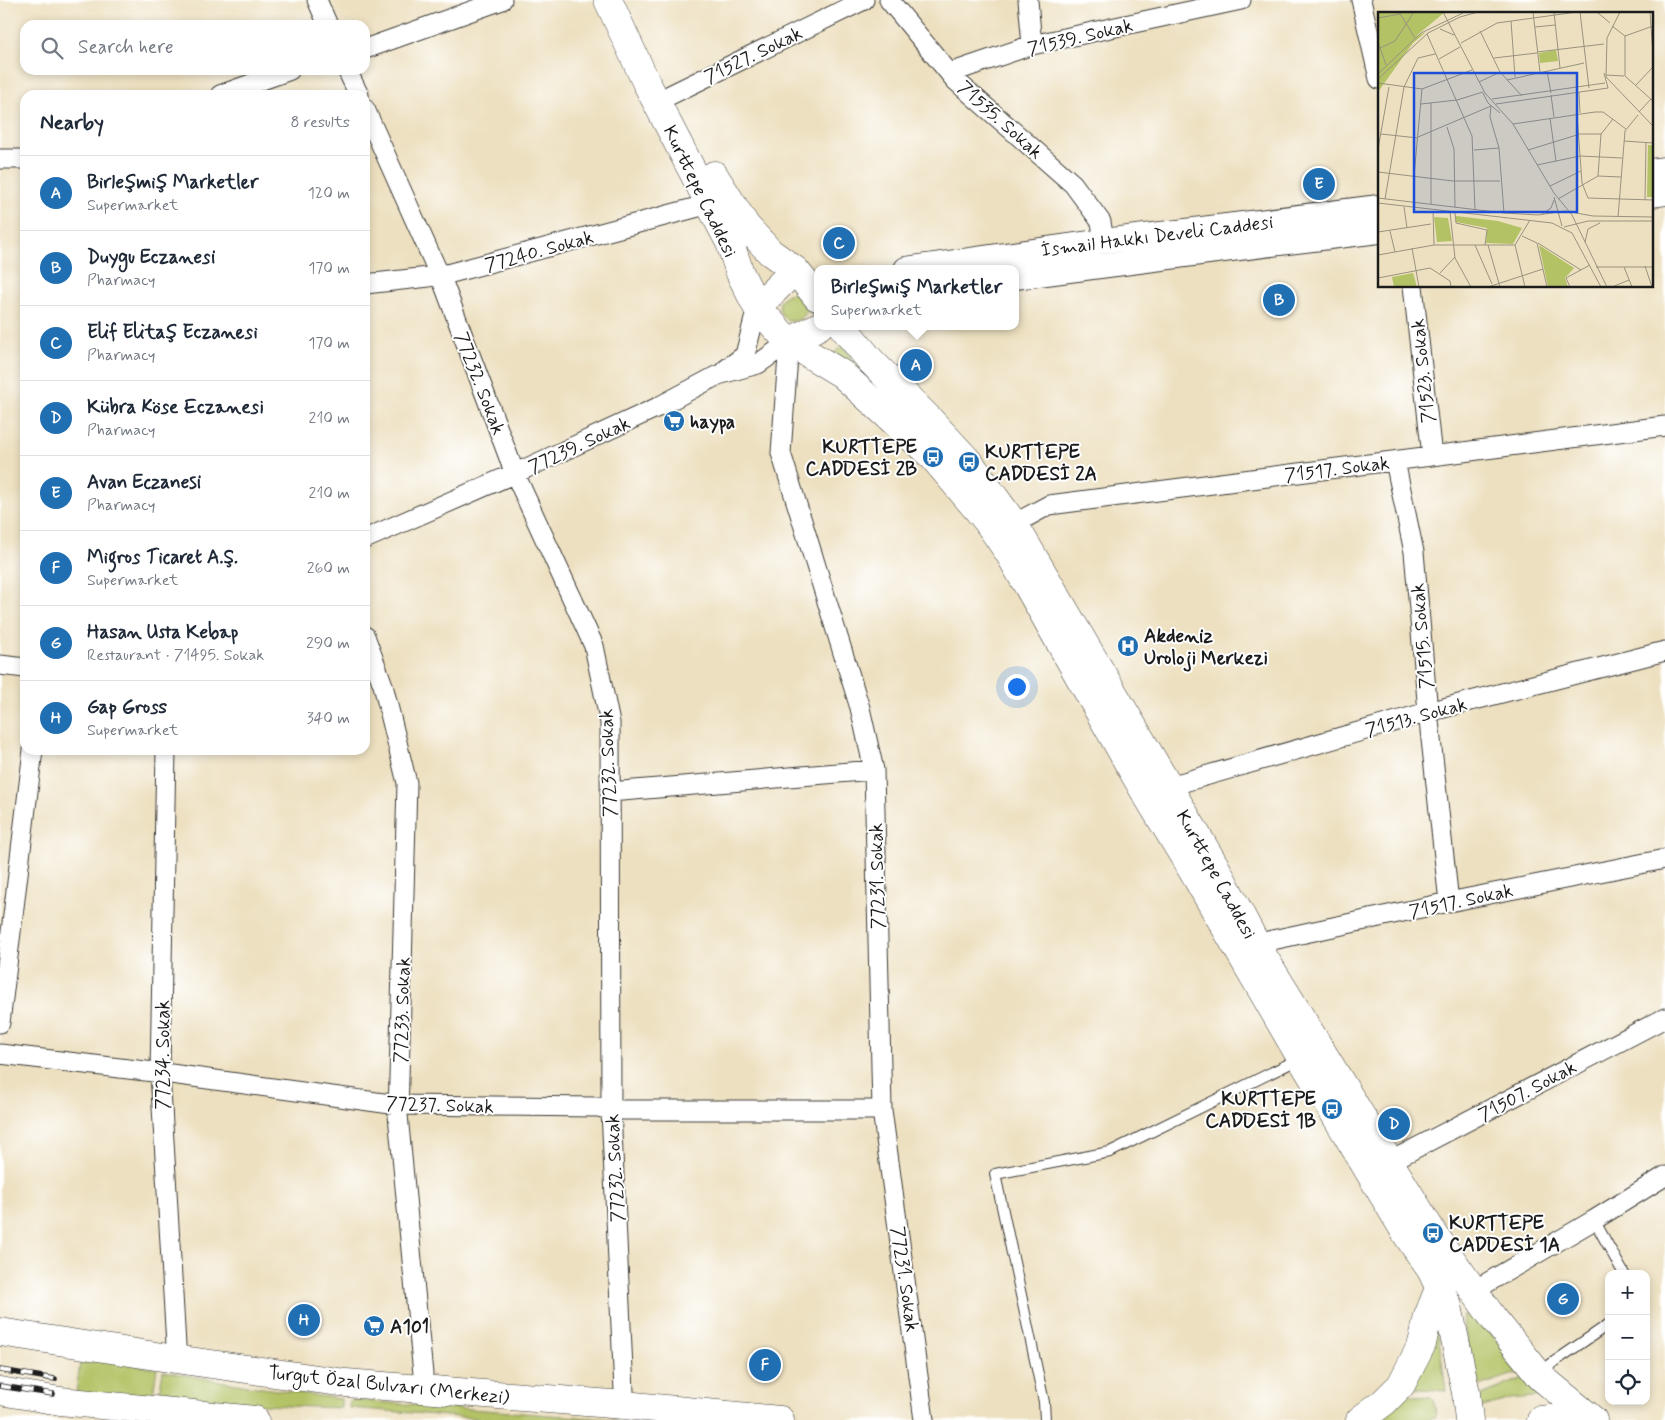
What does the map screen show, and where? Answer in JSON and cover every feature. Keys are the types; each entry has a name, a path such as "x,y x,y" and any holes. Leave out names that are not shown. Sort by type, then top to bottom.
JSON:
{"main road":[{"name":"Kurttepe Caddesi","path":"608,0 646,82 730,243 740,273 757,307 789,342 842,374 875,402 933,457 1009,553 1143,789 1301,1058 1440,1286 1448,1306 1466,1393 1469,1420"},
{"name":"Kurttepe Caddesi","path":"625,0 687,129 730,203 746,226 770,252 806,272 814,290"},
{"path":"757,307 806,272"},
{"path":"789,342 814,329"},
{"name":"Kurttepe Caddesi","path":"845,330 871,361 969,462 1014,524 1214,864 1258,946 1433,1233 1493,1318 1541,1377 1593,1420"},
{"path":"1360,1420 1384,1402 1401,1385 1422,1344 1428,1316 1440,1286"},
{"name":"Turgut Özal Bulvarı (Merkezi)","path":"0,1332 175,1360 346,1383 624,1405 780,1420"},
{"path":"0,1391 60,1401 191,1417 255,1420"},
{"path":"1541,1420 1550,1418 1568,1420"}],"street":[{"path":"317,0 326,20"},
{"path":"370,47 502,0"},
{"name":"71527. Sokak","path":"670,95 864,0"},
{"name":"71535. Sokak","path":"889,0 955,80 1074,184 1101,222 1104,241"},
{"path":"1028,0 1032,45"},
{"name":"71539. Sokak","path":"950,73 1032,45 1241,0"},
{"path":"1361,0 1378,75"},
{"path":"234,90 276,75"},
{"path":"349,75 357,90"},
{"name":"77232. Sokak","path":"370,120 440,275 515,474 594,646 610,724 611,1110 624,1405"},
{"path":"0,158 20,159"},
{"path":"1652,171 1665,169"},
{"path":"1652,195 1665,193"},
{"name":"77240. Sokak","path":"370,283 440,275 698,207 706,196"},
{"name":"İsmail Hakkı Develi Caddesi","path":"934,265 1104,241 1378,207"},
{"name":"İsmail Hakkı Develi Caddesi","path":"1019,277 1231,248 1378,231"},
{"name":"71523. Sokak","path":"1413,288 1432,456"},
{"path":"718,375 745,355 757,307"},
{"name":"77239. Sokak","path":"370,537 515,474 658,407 718,375 758,364 789,342"},
{"name":"77231. Sokak","path":"789,342 780,453 860,708 874,770 882,1110 924,1420"},
{"name":"71517. Sokak","path":"1014,524 1049,505 1665,426"},
{"name":"71515. Sokak","path":"1395,461 1414,552 1428,712 1449,902"},
{"name":"77233. Sokak","path":"370,650 383,685 407,783 398,1105 423,1374 421,1389"},
{"name":"71513. Sokak","path":"1168,788 1428,712 1665,651"},
{"path":"0,665 20,667"},
{"path":"0,1023 32,755"},
{"name":"77234. Sokak","path":"166,755 160,1073 176,1335 175,1360"},
{"path":"610,792 874,770"},
{"name":"71517. Sokak","path":"1258,946 1268,941 1449,902 1665,859"},
{"name":"71507. Sokak","path":"1389,1162 1665,1018"},
{"name":"77237. Sokak","path":"0,1054 398,1105 598,1107 611,1110 882,1110"},
{"path":"1474,1292 1665,1176"}],"lane":[{"path":"1045,1420 1044,1402 994,1174 1110,1152 1301,1058"},
{"path":"1594,1220 1622,1270"},
{"path":"1541,1377 1551,1364 1605,1327"}],"green space":[{"path":"793,293 803,297 807,307 803,317 793,321 783,317 779,307 783,297"},
{"path":"842,346 860,368 858,369 834,353"},
{"path":"1472,1312 1523,1371 1476,1387 1462,1316"},
{"path":"1437,1325 1446,1391 1409,1388"},
{"path":"81,1356 157,1369 152,1400 76,1393"},
{"path":"163,1371 242,1385 341,1399 341,1408 158,1401"},
{"path":"1528,1376 1544,1396 1510,1399 1480,1408 1479,1396"},
{"path":"1404,1394 1431,1397 1434,1400 1436,1417 1423,1420 1374,1420"},
{"path":"350,1400 617,1420 499,1420 349,1408"}],"railway":[{"path":"0,1370 55,1379"},
{"path":"0,1386 53,1394"}],"place":[{"name":"Avan Eczanesi","path":"1319,184"},
{"name":"Elif Elitaş Eczanesi","path":"839,243"},
{"name":"Duygu Eczanesi","path":"1279,300"},
{"name":"Birleşmiş Marketler","path":"916,365"},
{"name":"haypa","path":"674,421"},
{"name":"KURTTEPE CADDESİ 2B","path":"933,457"},
{"name":"KURTTEPE CADDESİ 2A","path":"969,462"},
{"name":"Akdeniz Uroloji Merkezi","path":"1128,646"},
{"name":"KURTTEPE CADDESİ 1B","path":"1332,1109"},
{"name":"Kübra Köse Eczanesi","path":"1394,1124"},
{"name":"KURTTEPE CADDESİ 1A","path":"1433,1233"},
{"name":"Hasan Usta Kebap","path":"1563,1299"},
{"name":"Gap Gross","path":"304,1320"},
{"name":"A101","path":"374,1326"},
{"name":"Migros Ticaret A.Ş.","path":"765,1365"}]}
